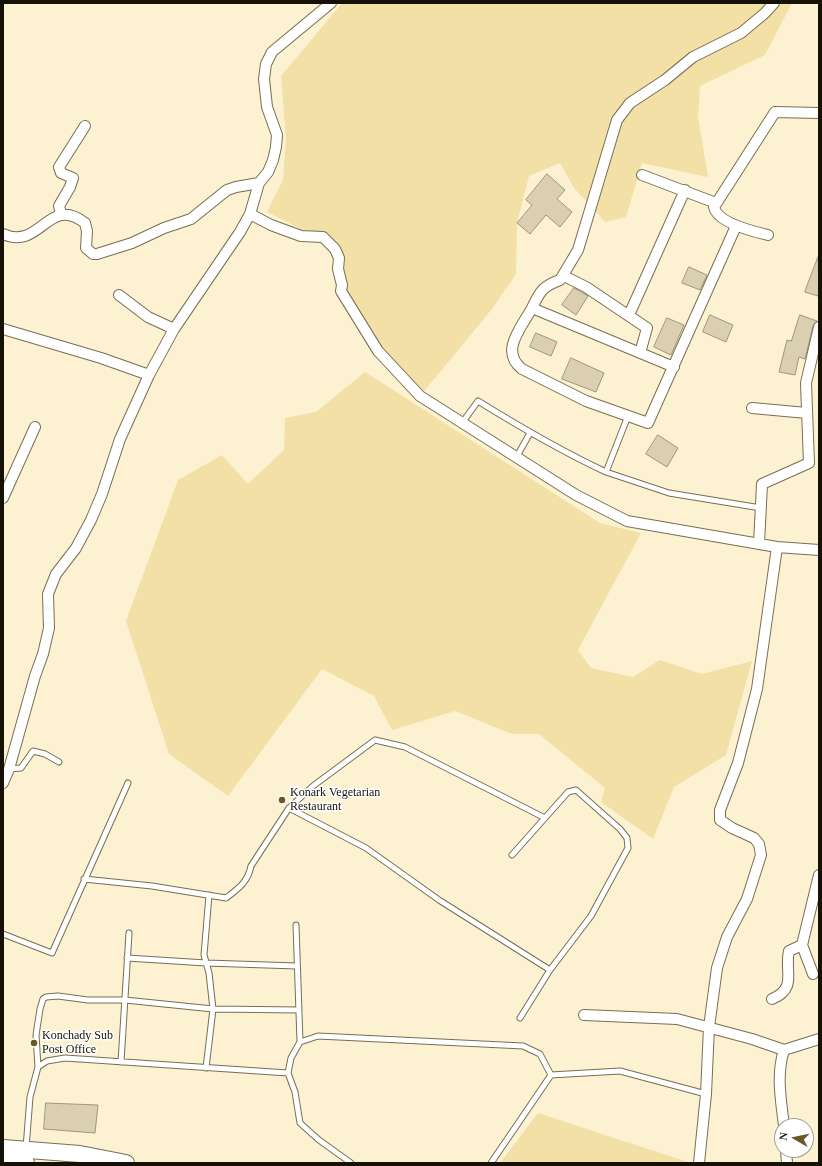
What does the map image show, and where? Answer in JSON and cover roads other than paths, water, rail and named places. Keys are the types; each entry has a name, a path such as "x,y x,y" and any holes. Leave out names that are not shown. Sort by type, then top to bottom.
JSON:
{"main road":[{"path":"3,1148 25,1159"},
{"path":"3,1161 80,1154 126,1163"}],"street":[{"path":"3,783 9,769 35,676 43,654 49,628 48,594 56,574 76,548 91,520 102,494 120,439 149,375 174,329 250,214 259,183 268,172 276,147 277,135 267,107 264,86 266,64 272,52 331,3"},
{"path":"736,226 648,423 586,401 515,364 512,356 512,347 516,335 532,308 538,294 547,285 560,280 564,276 578,250 617,120 630,103 665,80 693,57 741,33 765,13 774,3"},
{"path":"768,236 736,226 715,212 714,208 716,203 774,112 819,113"},
{"path":"61,214 59,206 70,187 73,178 62,173 59,167 85,126"},
{"path":"642,175 716,203"},
{"path":"3,234 15,237 32,234 53,217 61,214 77,217 85,223 87,231 86,248 93,254 97,254 132,243 164,228 191,219 227,190 259,183"},
{"path":"629,315 685,190"},
{"path":"250,214 271,225 301,236 323,238 335,249 339,258 338,269 342,285 341,291 378,351 420,396 576,495 627,521 777,547 819,550"},
{"path":"564,276 586,286 647,328 640,353"},
{"path":"119,295 148,317 174,329"},
{"path":"532,308 674,367"},
{"path":"759,544 762,484 809,463 806,383 819,327"},
{"path":"3,329 101,358 149,375"},
{"path":"752,408 807,413"},
{"path":"3,498 35,427"},
{"path":"699,1163 706,1094 709,1027 719,962 727,937 747,899 761,855 759,844 754,838 732,828 720,820 720,810 738,763 757,689 777,547"},
{"path":"813,974 802,945 819,875"},
{"path":"772,999 779,996 787,986 789,979 789,951 802,945"},
{"path":"584,1015 677,1019 709,1027 784,1050 819,1039"},
{"path":"783,1118 779,1084 779,1064 784,1050"}],"lane":[{"path":"462,423 478,400 530,433 567,454 606,472 669,493 761,508"},
{"path":"606,472 628,416"},
{"path":"516,458 530,433"},
{"path":"84,879 152,886 226,898 242,886 250,874 251,866 289,808 313,786 375,740 405,747 545,818"},
{"path":"9,769 21,768 33,752 44,754 58,762"},
{"path":"3,934 52,953 128,783"},
{"path":"512,855 568,792 576,790 620,829 627,838 628,848 591,916 550,970 520,1018"},
{"path":"289,808 366,848 439,900 550,970"},
{"path":"206,1068 213,1009 204,955 209,895"},
{"path":"296,925 300,1042 291,1058 288,1073 295,1092 300,1123 319,1140 351,1163"},
{"path":"121,1062 129,933"},
{"path":"127,958 206,963 297,966"},
{"path":"25,1159 30,1097 38,1067 36,1035 40,1009 43,999 46,997 58,996 88,1000 125,1000 213,1009 299,1010"},
{"path":"300,1042 318,1036 524,1046 540,1054 551,1075"},
{"path":"38,1067 47,1061 65,1058 288,1073"},
{"path":"551,1075 620,1071 706,1094"},
{"path":"490,1163 551,1075"}],"place":[{"name":"Konark Vegetarian Restaurant","path":"282,800"},
{"name":"Konchady Sub Post Office","path":"34,1043"}]}
